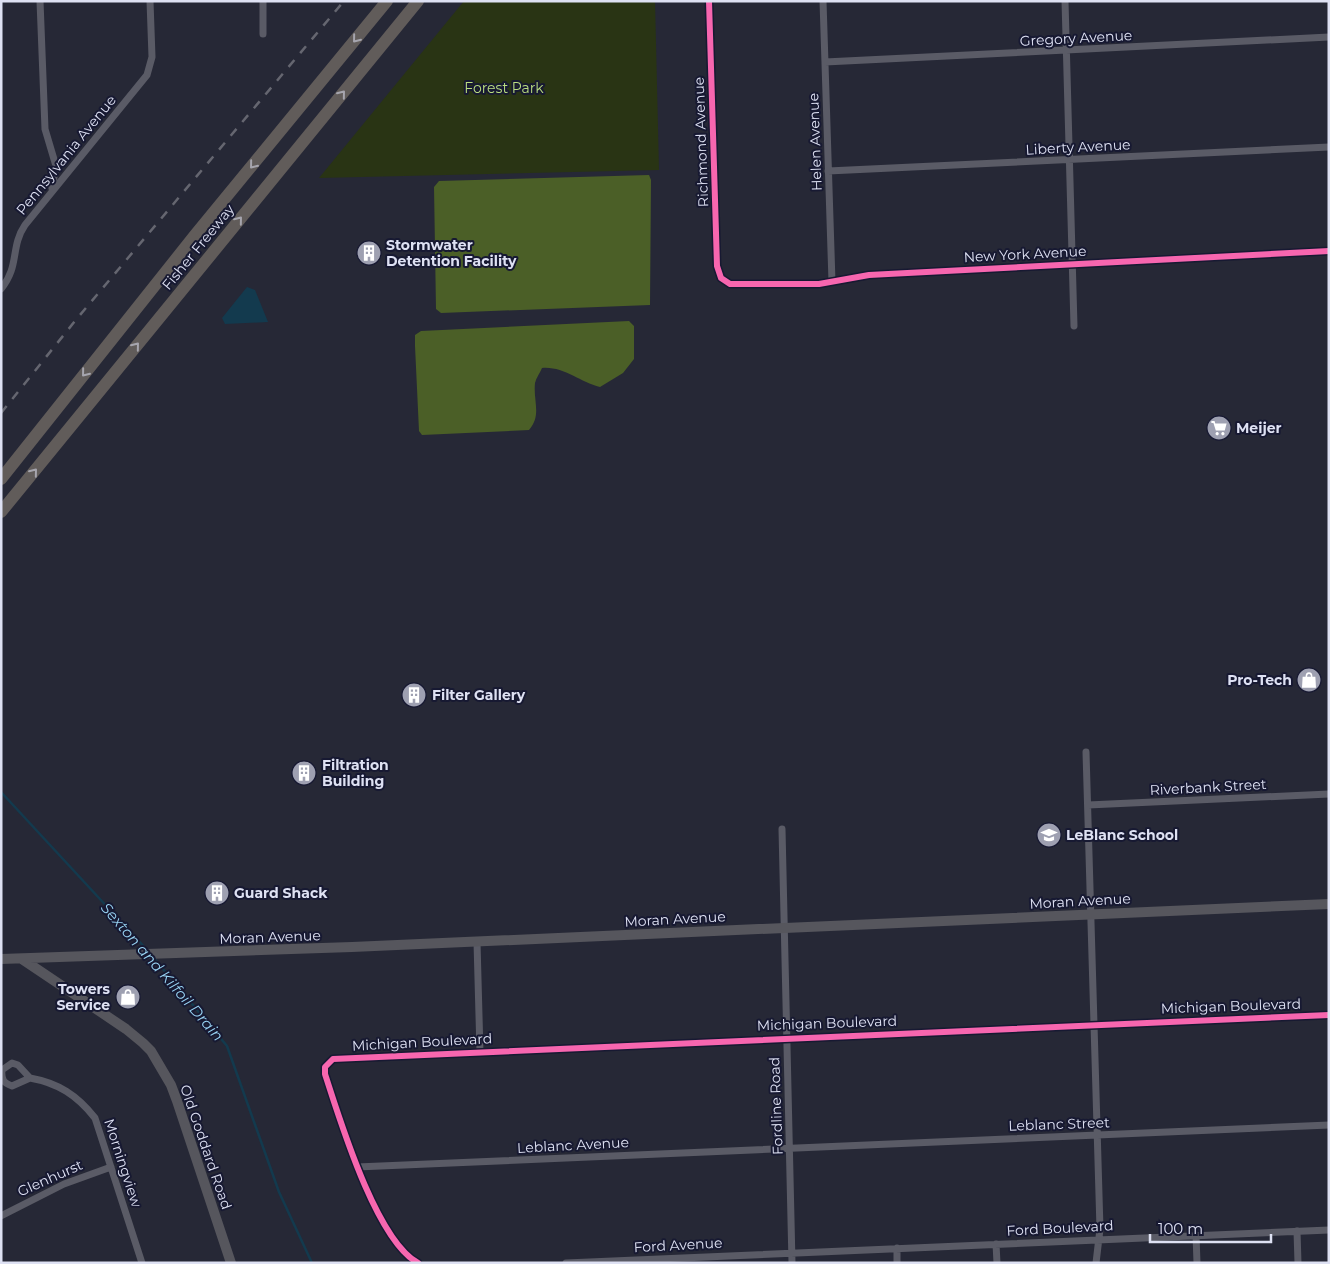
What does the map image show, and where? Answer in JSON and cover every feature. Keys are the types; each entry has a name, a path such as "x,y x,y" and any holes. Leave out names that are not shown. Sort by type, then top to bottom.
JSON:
{"highway":[{"name":"Fisher Freeway","path":"1,479 195,235 387,1"},
{"name":"Fisher Freeway","path":"2,511 418,1"}],"main road":[{"name":"Moran Avenue","path":"1,959 136,956 477,942 1329,904"},
{"name":"Old Goddard Road","path":"22,959 126,1029 151,1051 171,1085 231,1263"}],"street":[{"path":"40,1 44,129 56,166 52,188 45,200"},
{"name":"Pennsylvania Avenue","path":"1,289 12,273 16,244 21,230 143,81 150,68 152,51 150,1"},
{"path":"263,1 263,34"},
{"name":"Richmond Avenue","path":"709,1 717,266 724,281"},
{"name":"Helen Avenue","path":"823,1 832,282"},
{"path":"1066,1 1074,326"},
{"name":"Gregory Avenue","path":"825,62 1329,37"},
{"name":"Liberty Avenue","path":"828,171 1329,147"},
{"name":"New York Avenue","path":"724,281 739,286 832,282 869,275 1329,251"},
{"path":"1086,752 1100,1229 1096,1263"},
{"name":"Riverbank Street","path":"1088,805 1329,794"},
{"name":"Fordline Road","path":"782,829 792,1263"},
{"path":"477,942 480,1052"},
{"name":"Michigan Boulevard","path":"357,1167 325,1074 327,1063 337,1058 1329,1015"},
{"name":"Morningview","path":"30,1078 62,1087 87,1108 95,1118 142,1263"},
{"name":"Leblanc Street","path":"790,1148 1329,1125"},
{"name":"Leblanc Avenue","path":"357,1167 790,1148"},
{"name":"Glenhurst","path":"1,1216 56,1187 111,1167"},
{"path":"357,1167 399,1247 418,1263"},
{"name":"Ford Boulevard","path":"792,1252 1329,1230"},
{"path":"1298,1231 1298,1263"},
{"path":"1196,1235 1196,1263"},
{"path":"996,1244 997,1263"},
{"path":"897,1248 897,1263"},
{"name":"Ford Avenue","path":"566,1263 675,1260 792,1252"}],"green space":[{"name":"Forest Park","path":"464,1 655,1 659,170 319,178"},
{"path":"649,175 651,180 650,305 441,313 436,309 434,187 439,181"},
{"path":"629,321 634,326 634,359 623,373 600,387 557,369 542,368 535,383 536,413 529,430 422,435 419,431 415,335 421,331"}],"water":[{"path":"247,287 255,290 268,322 225,324 222,318"}],"waterway":[{"name":"Sexton and Kilfoil Drain","path":"1,792 148,951"},
{"name":"Sexton and Kilfoil Drain","path":"153,957 227,1046 279,1192 312,1263"}],"railway":[{"path":"1,413 75,321 344,1"}],"cycle path":[{"path":"709,1 717,266 721,278 730,284 819,284 869,275 1329,251"},
{"path":"418,1263 403,1250 388,1230 361,1177 325,1074 325,1067 333,1059 1329,1015"}],"place":[{"name":"Stormwater Detention Facility","path":"369,253"},
{"name":"Meijer","path":"1219,428"},
{"name":"Pro-Tech","path":"1309,680"},
{"name":"Filter Gallery","path":"414,695"},
{"name":"Filtration Building","path":"304,773"},
{"name":"LeBlanc School","path":"1049,835"},
{"name":"Guard Shack","path":"217,893"},
{"name":"Towers Service","path":"128,997"}]}
